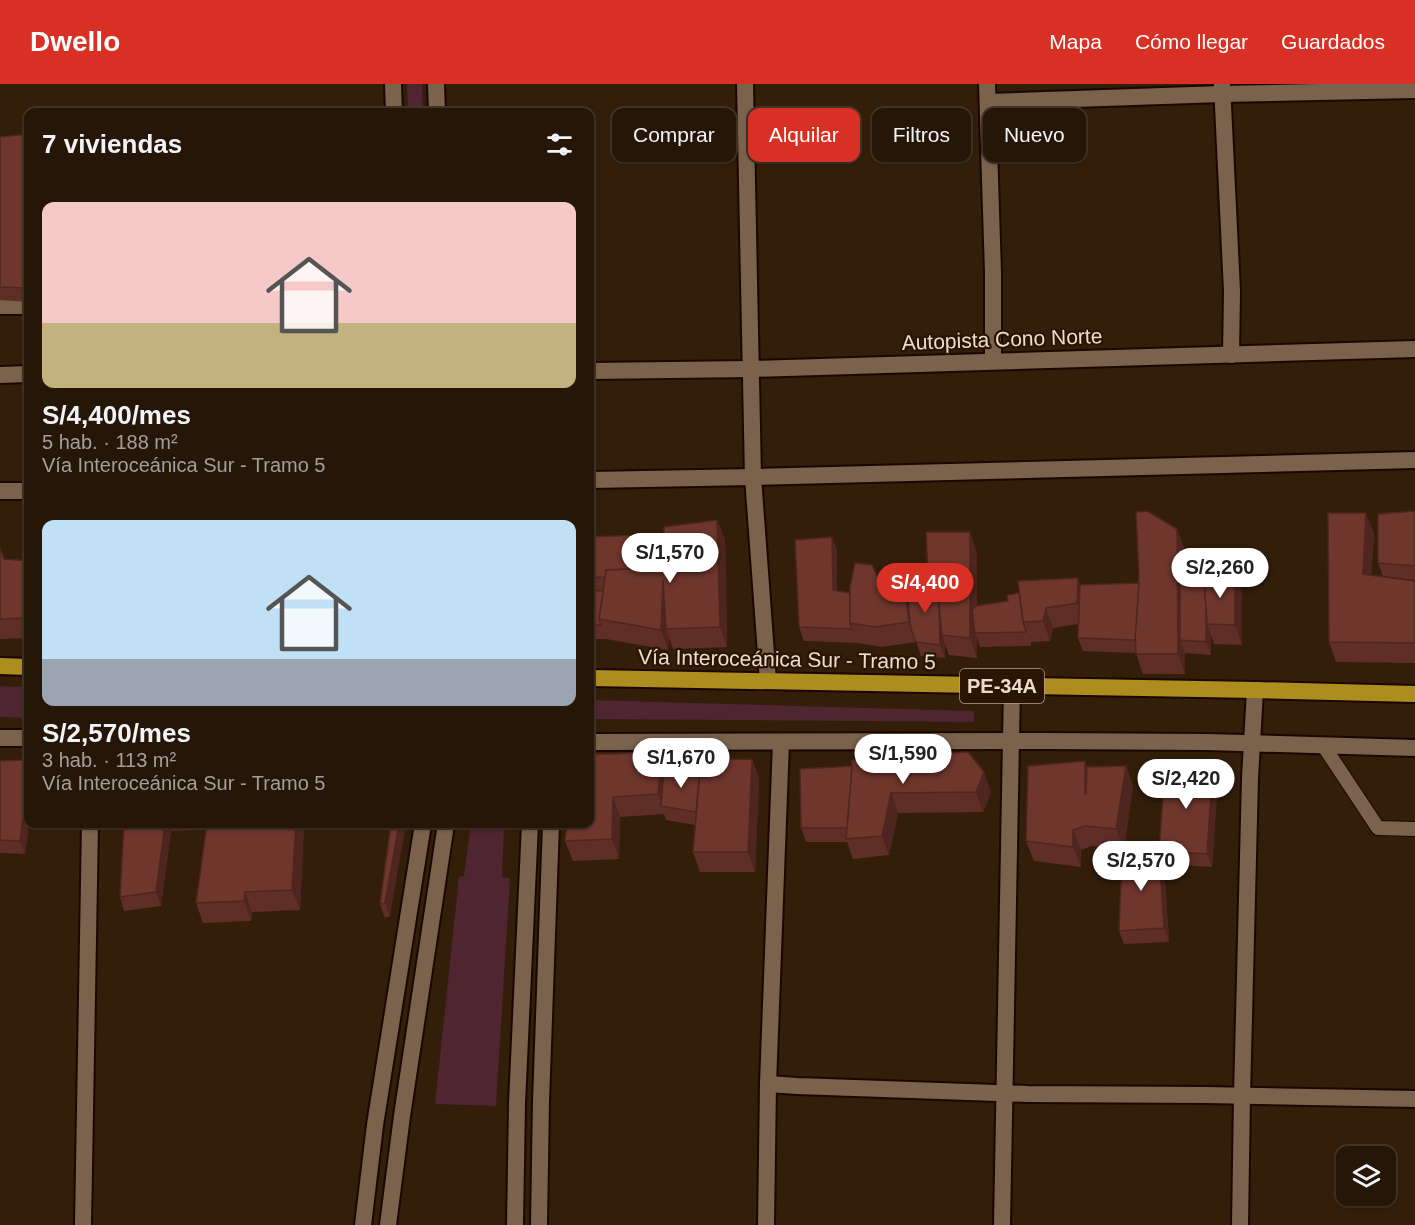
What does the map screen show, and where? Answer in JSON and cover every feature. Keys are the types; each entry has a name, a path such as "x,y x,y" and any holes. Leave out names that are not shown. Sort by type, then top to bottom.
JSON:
{"highway":[{"path":"0,666 24,667"},
{"name":"Vía Interoceánica Sur - Tramo 5","path":"594,678 1415,694"}],"street":[{"path":"393,84 394,108"},
{"path":"436,84 437,108"},
{"path":"745,84 753,477 768,681"},
{"path":"987,84 993,273 993,361"},
{"path":"988,102 1222,89 1415,90"},
{"path":"1222,89 1232,291 1231,355"},
{"path":"0,306 24,306"},
{"name":"Autopista Cono Norte","path":"594,371 752,369 1415,349"},
{"path":"0,375 24,374"},
{"path":"594,480 1415,460"},
{"path":"0,491 24,491"},
{"path":"1002,1225 1012,686"},
{"path":"1240,1225 1251,744 1255,690"},
{"path":"0,738 24,738"},
{"path":"594,742 1207,742 1415,748"},
{"path":"766,1225 768,1084 781,742"},
{"path":"83,1225 90,828"},
{"path":"363,1225 375,1125 422,828"},
{"path":"388,1225 445,828"},
{"path":"515,1225 517,1103 530,828"},
{"path":"539,1225 551,828"},
{"path":"768,1084 1004,1094 1415,1099"}],"lane":[{"path":"1323,745 1378,828 1415,829"}],"shaded area":[{"path":"407,84 422,84 423,108 408,108"},
{"path":"0,686 24,687 24,718 0,717"},
{"path":"594,700 974,711 974,722 594,719"},
{"path":"470,828 504,828 502,877 510,878 496,1106 435,1104 459,877 464,876"}],"building":[{"path":"24,134 24,288 0,287 0,137"},
{"path":"1147,511 1177,529 1178,654 1136,654 1139,576 1136,512"},
{"path":"1415,511 1415,566 1378,563 1378,514"},
{"path":"1328,513 1366,513 1363,574 1415,581 1415,643 1329,642"},
{"path":"717,520 720,627 666,629 663,580 661,630 599,619 606,570 664,567 664,527"},
{"path":"926,532 970,532 970,638 942,635 936,575 928,575"},
{"path":"664,534 664,567 606,570 605,577 594,578 594,537"},
{"path":"832,537 833,590 850,593 852,629 799,627 795,540"},
{"path":"0,548 4,559 24,561 24,618 0,619"},
{"path":"1207,562 1207,576 1204,576 1206,642 1180,640 1180,563"},
{"path":"855,563 872,565 878,578 903,577 909,622 875,627 850,623 850,587"},
{"path":"1235,573 1235,625 1207,624 1204,576"},
{"path":"1078,578 1077,603 1046,608 1043,621 1023,622 1018,581"},
{"path":"931,582 937,582 940,645 916,642 911,629 906,584 923,591"},
{"path":"1139,583 1135,640 1078,638 1080,585"},
{"path":"594,590 603,591 599,619 601,625 594,625"},
{"path":"1019,593 1026,632 975,633 972,610 976,606 1008,601 1007,595"},
{"path":"663,751 658,794 613,797 612,839 565,841 567,828 594,828 594,754"},
{"path":"968,752 984,772 976,792 891,793 882,836 846,839 852,760"},
{"path":"752,759 748,852 693,852 701,760"},
{"path":"24,760 24,809 20,841 0,840 0,761"},
{"path":"1085,761 1085,794 1087,767 1126,766 1116,829 1085,826 1073,830 1073,847 1026,841 1028,766"},
{"path":"1196,764 1213,765 1207,854 1159,851 1165,770 1193,771"},
{"path":"852,766 847,828 801,828 800,769"},
{"path":"700,767 696,812 661,806 664,770"},
{"path":"124,828 164,828 156,892 120,897"},
{"path":"206,828 296,828 292,890 245,892 244,901 196,903"},
{"path":"390,828 398,828 385,903 380,904"},
{"path":"1159,851 1164,928 1119,931 1122,855"}]}
